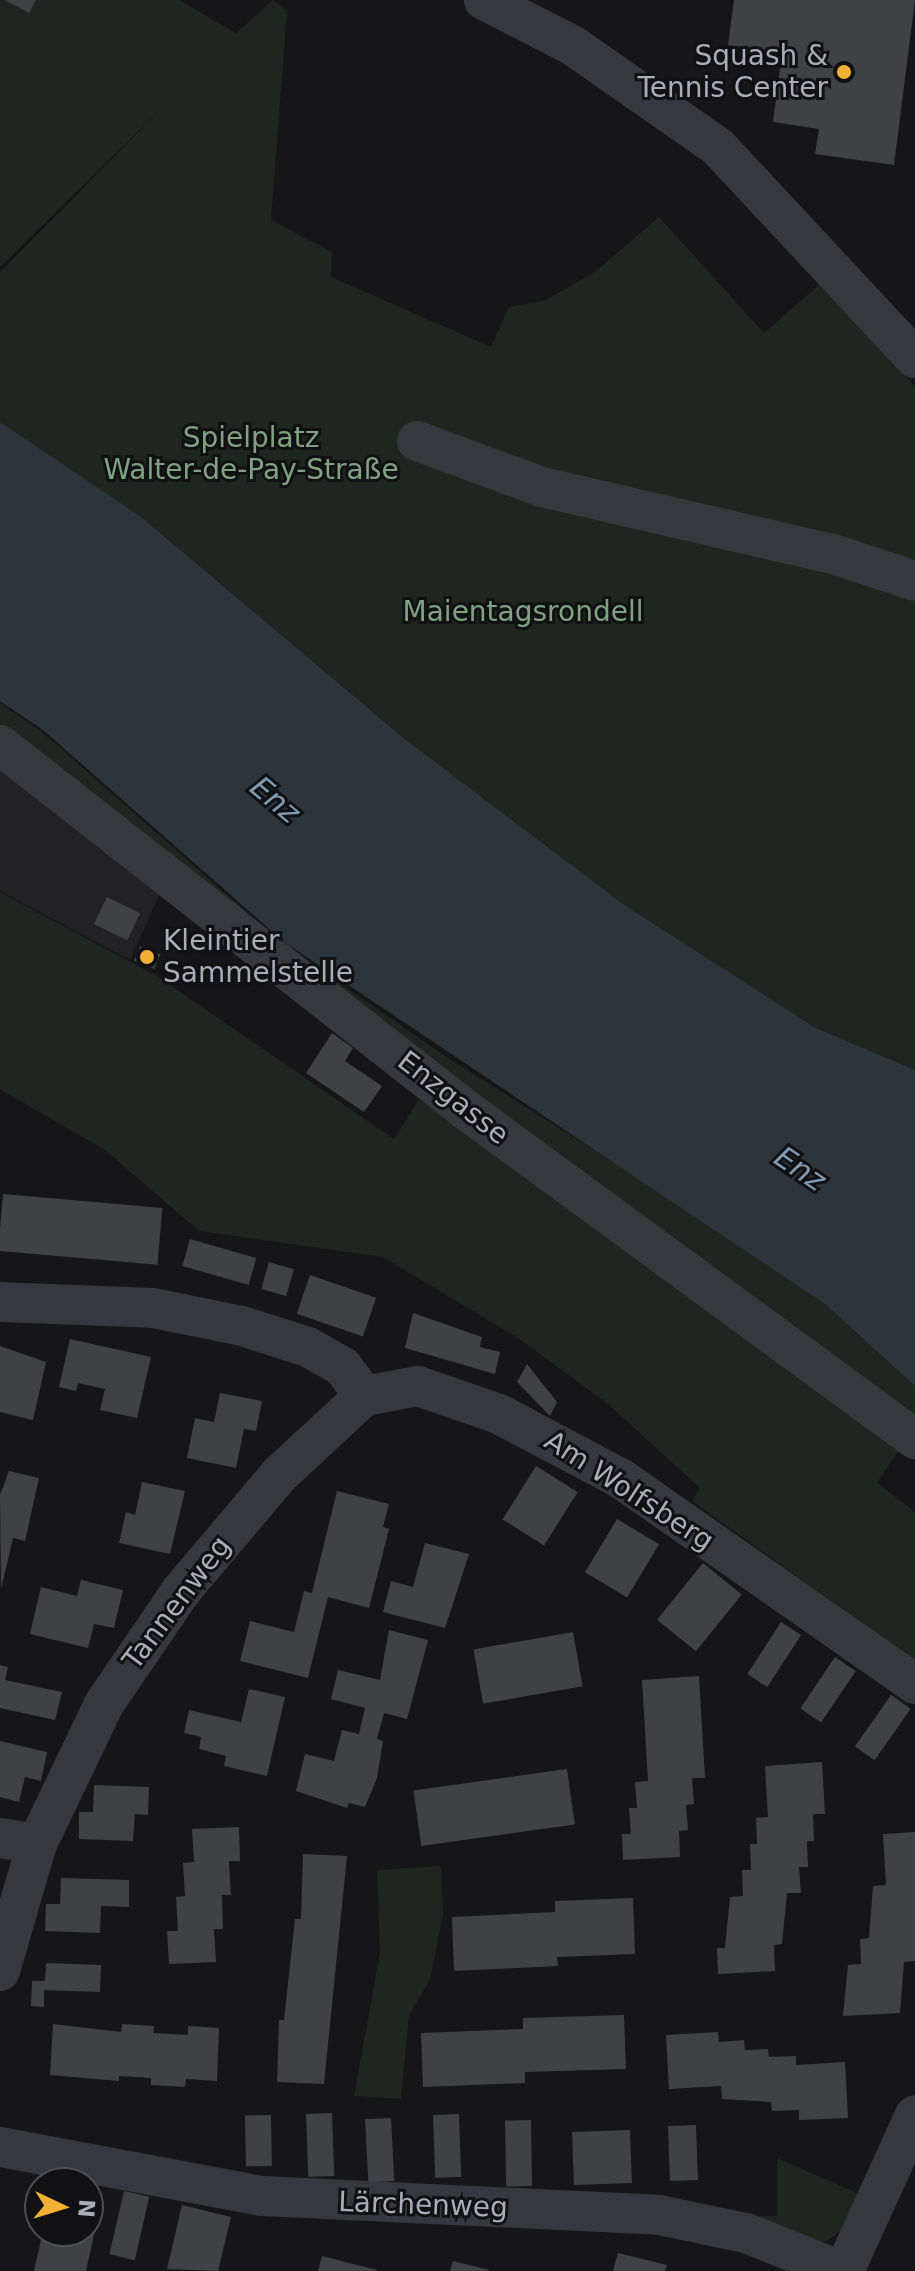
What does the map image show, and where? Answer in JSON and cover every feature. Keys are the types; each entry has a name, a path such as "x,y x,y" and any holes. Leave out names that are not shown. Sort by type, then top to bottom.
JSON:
{"street":[{"path":"484,0 572,45 718,147 915,358"},
{"path":"417,441 542,487 833,554 915,581"},
{"name":"Enzgasse","path":"0,745 466,1110 915,1439"},
{"path":"0,1302 153,1308 242,1326 308,1347 343,1367 364,1396"},
{"name":"Am Wolfsberg","path":"364,1396 418,1386 533,1430 620,1478 915,1684"},
{"name":"Tannenweg","path":"0,1971 18,1841 66,1774 149,1635 279,1475 364,1396"},
{"path":"842,2271 915,2115"},
{"name":"Lärchenweg","path":"0,2147 262,2196 659,2215 746,2233 842,2271"}],"shaded area":[{"path":"0,757 165,882 130,960 0,891"}],"green space":[{"path":"0,0 179,0 236,33 273,0 287,11 271,220 332,252 331,277 491,347 509,307 546,300 595,272 659,217 764,333 819,285 915,386 915,1070 814,1027 626,906 406,740 140,516 0,422 0,272 166,104 0,267"},
{"path":"0,703 41,731 282,943 445,1056 714,1226 825,1304 915,1386 915,1427 877,1483 915,1512 915,1661 692,1501 700,1488 608,1404 518,1338 383,1257 199,1231 105,1150 0,1089 0,892 157,976 394,1139 432,1079 0,743"},
{"path":"441,1866 443,1915 430,1980 409,2015 401,2099 354,2096 380,1953 377,1870"},
{"path":"777,2158 859,2194 847,2226 828,2240 810,2243 754,2216 777,2216"}],"water":[{"name":"Enz","path":"0,422 140,516 406,740 626,906 814,1027 915,1070 915,1386 825,1304 284,942 43,730 0,701"}],"building":[{"path":"5,0 36,0 29,13"},
{"name":"Squash & Tennis Center","path":"734,0 915,0 894,165 815,154 819,129 773,122 782,53 728,45"},
{"path":"107,897 140,913 127,940 94,924"},
{"name":"Kleintier Sammelstelle","path":"140,946 160,954 154,969 134,961"},
{"path":"332,1033 353,1048 345,1061 382,1086 364,1112 306,1073"},
{"path":"3,1194 162,1208 157,1265 0,1251"},
{"path":"190,1239 256,1258 249,1285 182,1266"},
{"path":"269,1262 294,1269 286,1296 261,1289"},
{"path":"310,1275 376,1298 363,1337 297,1314"},
{"path":"413,1313 482,1337 480,1347 500,1352 495,1374 405,1348"},
{"path":"70,1339 151,1357 137,1418 100,1410 105,1389 78,1383 76,1391 59,1387"},
{"path":"0,1346 46,1362 33,1420 0,1412"},
{"path":"527,1364 557,1402 550,1416 517,1382"},
{"path":"220,1393 262,1401 256,1431 244,1429 236,1468 187,1458 195,1418 214,1422"},
{"path":"536,1466 578,1492 544,1545 503,1519"},
{"path":"9,1471 39,1478 25,1541 13,1538 1,1589 0,1495"},
{"path":"142,1482 185,1491 170,1554 119,1543 126,1512 135,1515"},
{"path":"337,1491 389,1504 383,1527 389,1529 369,1608 328,1597 308,1678 240,1661 250,1621 294,1632 304,1591 312,1593"},
{"path":"617,1519 659,1544 627,1597 585,1572"},
{"path":"425,1543 469,1554 445,1628 383,1612 391,1581 413,1587"},
{"path":"703,1563 742,1594 696,1651 657,1620"},
{"path":"81,1580 123,1590 114,1628 94,1624 88,1648 30,1634 41,1587 77,1596"},
{"path":"781,1622 801,1635 767,1687 747,1674"},
{"path":"389,1630 428,1640 407,1719 384,1713 377,1739 383,1741 377,1778 365,1807 349,1803 347,1808 296,1791 305,1754 334,1761 342,1730 359,1734 365,1708 331,1699 338,1670 380,1680"},
{"path":"573,1632 583,1686 483,1704 474,1650"},
{"path":"835,1657 856,1671 821,1722 800,1708"},
{"path":"0,1665 8,1667 5,1680 62,1692 55,1720 0,1708"},
{"path":"699,1676 705,1778 692,1778 694,1804 686,1805 688,1830 679,1831 680,1857 623,1860 622,1834 631,1834 629,1808 637,1808 635,1782 648,1781 642,1680"},
{"path":"249,1689 285,1697 267,1776 224,1766 226,1756 199,1749 201,1737 184,1733 189,1710 241,1722"},
{"path":"891,1695 911,1709 875,1760 855,1747"},
{"path":"0,1741 47,1752 41,1781 25,1777 19,1802 0,1797"},
{"path":"822,1762 825,1814 813,1814 814,1841 807,1841 808,1867 799,1867 801,1893 787,1893 782,1944 774,1945 775,1971 718,1974 717,1948 725,1948 730,1897 743,1896 742,1870 751,1870 750,1844 757,1844 756,1818 768,1817 765,1766"},
{"path":"567,1769 575,1824 421,1846 414,1791"},
{"path":"94,1785 149,1787 148,1815 135,1814 133,1841 79,1839 79,1812 93,1812"},
{"path":"239,1827 240,1861 229,1861 231,1895 222,1895 223,1929 214,1929 216,1962 169,1964 167,1931 178,1931 176,1897 185,1896 183,1863 194,1862 192,1829"},
{"path":"915,1832 915,1961 904,1962 900,2013 843,2016 848,1965 861,1964 860,1939 869,1938 873,1886 886,1885 883,1834"},
{"path":"303,1854 347,1856 324,2084 277,2082 279,2020 284,2020 295,1919 301,1919"},
{"path":"61,1878 129,1880 129,1907 101,1906 100,1933 45,1931 46,1904 60,1904"},
{"path":"633,1898 635,1954 557,1957 558,1966 454,1971 452,1917 555,1912 555,1901"},
{"path":"46,1963 101,1965 100,1992 44,1990 44,2007 31,2006 32,1981 45,1981"},
{"path":"624,2015 626,2069 525,2072 525,2083 423,2087 421,2033 523,2029 523,2018"},
{"path":"53,2024 121,2032 122,2024 154,2026 153,2033 188,2035 188,2026 219,2028 217,2081 186,2079 185,2087 151,2085 151,2078 119,2076 119,2081 50,2075"},
{"path":"718,2032 719,2042 744,2040 745,2050 768,2049 769,2057 796,2056 796,2065 845,2062 848,2118 799,2120 799,2110 772,2111 771,2102 722,2099 721,2086 669,2089 666,2035"},
{"path":"332,2113 334,2176 308,2177 306,2114"},
{"path":"459,2114 461,2177 435,2178 433,2115"},
{"path":"245,2115 271,2115 272,2166 246,2166"},
{"path":"391,2118 394,2181 368,2182 365,2119"},
{"path":"505,2120 531,2120 532,2186 506,2186"},
{"path":"696,2125 698,2180 670,2181 668,2126"},
{"path":"630,2130 632,2183 574,2185 572,2132"},
{"path":"124,2191 149,2197 135,2260 109,2254"},
{"path":"182,2205 231,2217 218,2271 167,2269"},
{"path":"39,2247 91,2247 86,2271 34,2271"},
{"path":"618,2253 667,2265 665,2271 613,2271"},
{"path":"322,2256 377,2270 377,2271 318,2271"},
{"path":"453,2261 489,2270 489,2271 450,2271"}],"place":[{"name":"Squash & Tennis Center","path":"844,72"},
{"name":"Kleintier Sammelstelle","path":"147,957"}],"park label":[{"name":"Spielplatz Walter-de-Pay-Straße","path":"251,454"},
{"name":"Maientagsrondell","path":"523,612"}]}
